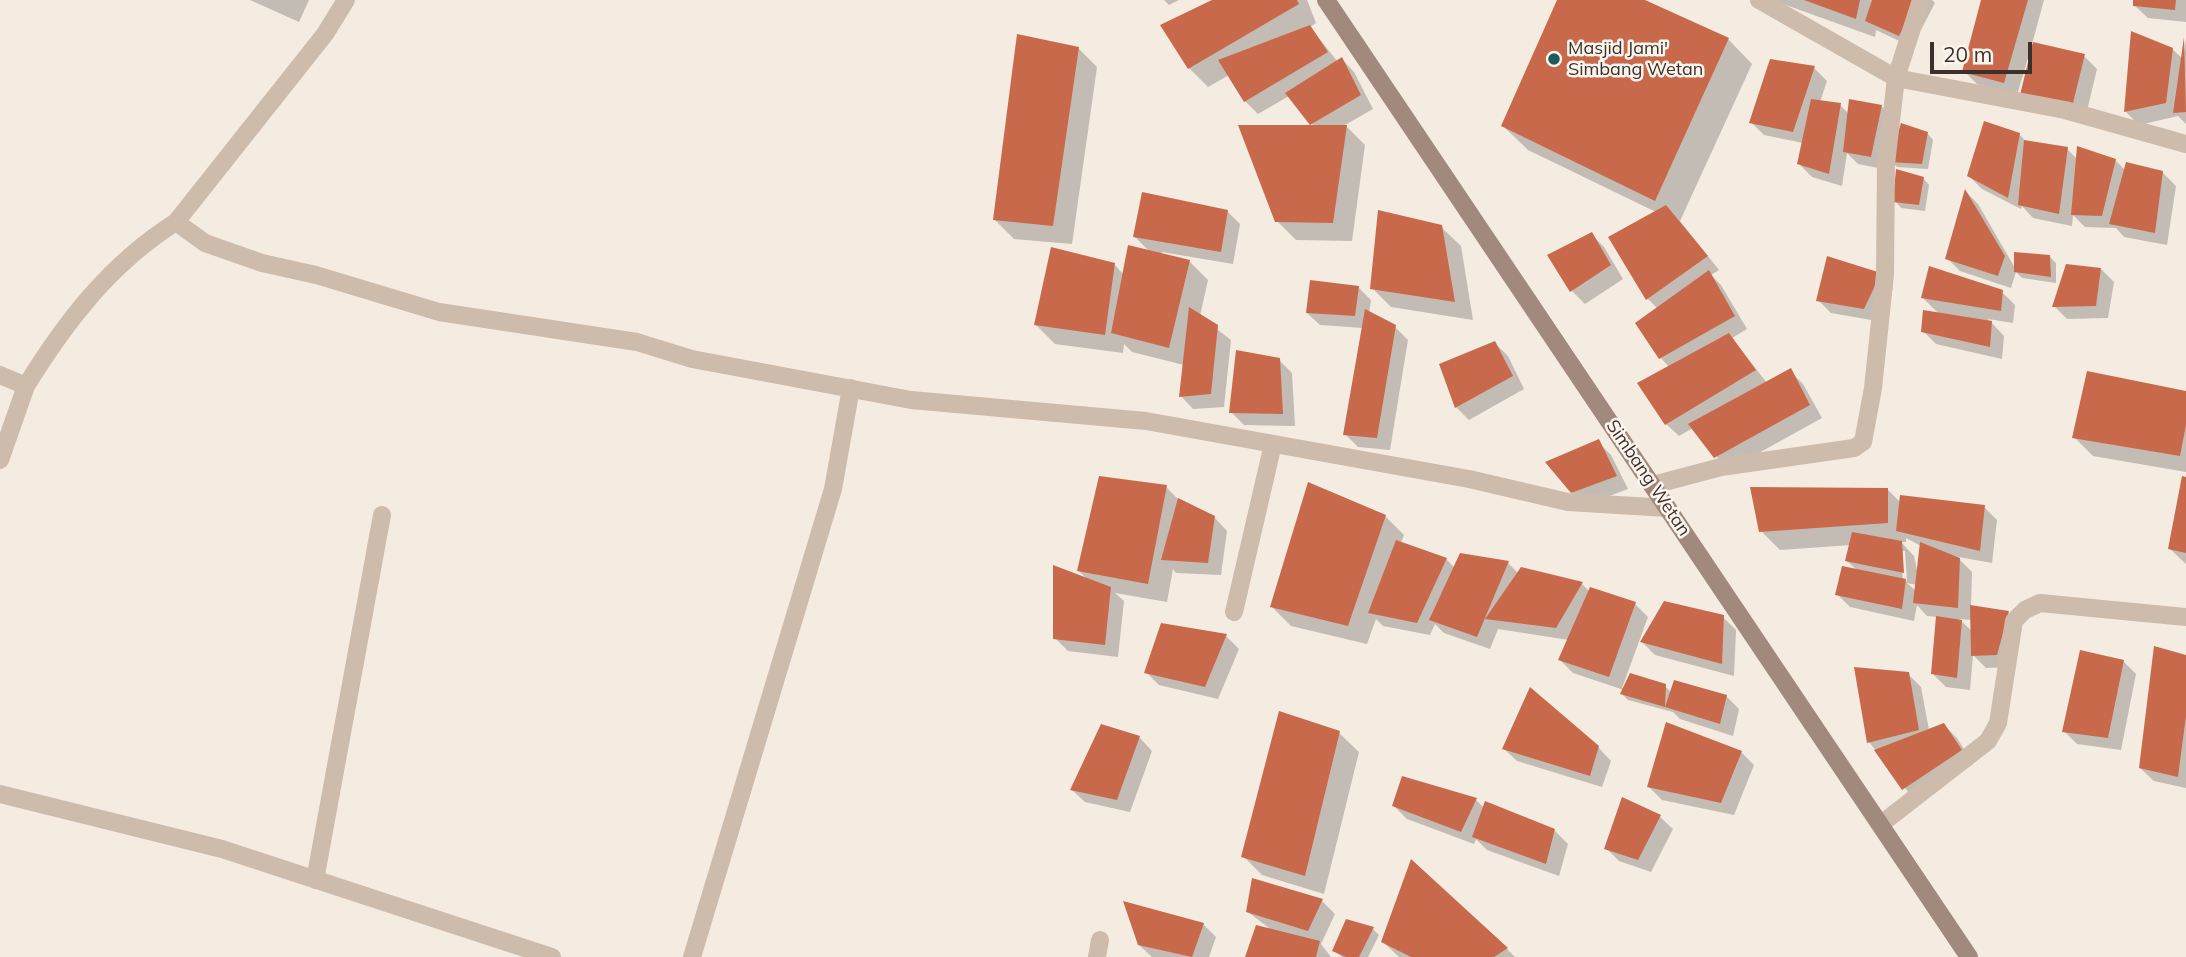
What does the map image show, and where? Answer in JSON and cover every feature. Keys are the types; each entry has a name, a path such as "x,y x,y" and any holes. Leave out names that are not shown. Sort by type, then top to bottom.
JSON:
{"street":[{"path":"0,460 26,386 56,337 81,305 143,243 176,222 325,34 346,0"},
{"name":"Simbang Wetan","path":"1327,0 1969,957"},
{"path":"1759,0 1896,78 2065,110 2186,144"},
{"path":"1653,485 1711,469 1854,448 1863,442 1873,388 1885,274 1886,164 1896,78 1921,0"},
{"path":"176,222 205,243 262,263 316,275 439,312 637,342 692,359 911,400 1146,421 1469,479 1568,502 1668,508"},
{"path":"0,375 26,386"},
{"path":"692,957 833,489 851,388"},
{"path":"1234,612 1273,444"},
{"path":"315,880 382,515"},
{"path":"1881,824 1988,741 1998,723 2014,621 2025,610 2040,603 2186,617"},
{"path":"0,794 222,849 552,957"}],"building":[{"path":"1212,0 1297,0 1299,4 1188,69 1160,25"},
{"path":"1557,0 1645,0 1729,38 1655,201 1501,126"},
{"path":"1804,0 1860,0 1856,19"},
{"path":"1872,0 1917,0 1899,36 1865,21"},
{"path":"1981,0 2028,0 2004,83 1962,72"},
{"path":"2133,0 2176,0 2175,10 2133,6"},
{"path":"1310,25 1328,52 1244,102 1218,60"},
{"path":"2131,31 2173,48 2166,103 2124,112"},
{"path":"1017,34 1079,47 1053,226 993,220"},
{"path":"2184,37 2186,112 2173,113"},
{"path":"2033,42 2085,54 2072,107 2020,95"},
{"path":"1342,57 1361,95 1310,125 1285,93"},
{"path":"1770,59 1815,66 1793,132 1749,123"},
{"path":"1811,99 1841,103 1829,174 1797,164"},
{"path":"1849,99 1882,105 1871,157 1843,152"},
{"path":"1984,121 2020,133 2008,198 1967,176"},
{"path":"1901,123 1928,132 1922,164 1889,162"},
{"path":"1238,125 1347,125 1333,223 1275,222"},
{"path":"2024,140 2068,147 2059,214 2018,205"},
{"path":"2077,146 2116,159 2102,216 2071,215"},
{"path":"2126,162 2163,171 2155,233 2109,224"},
{"path":"1896,169 1924,177 1919,205 1893,202"},
{"path":"1965,189 2005,256 1998,276 1945,259"},
{"path":"1142,192 1228,210 1221,252 1133,237"},
{"path":"1666,205 1708,256 1646,300 1608,237"},
{"path":"1378,210 1442,225 1455,302 1370,289"},
{"path":"1592,232 1611,265 1570,292 1547,255"},
{"path":"1128,245 1190,260 1169,348 1111,333"},
{"path":"1051,247 1115,263 1105,335 1034,325"},
{"path":"2014,252 2050,255 2051,277 2014,272"},
{"path":"1827,256 1881,273 1864,309 1816,301"},
{"path":"2066,264 2101,268 2096,306 2052,307"},
{"path":"1929,266 2003,290 2001,311 1921,298"},
{"path":"1709,270 1735,316 1659,359 1635,323"},
{"path":"1310,280 1359,286 1355,316 1306,313"},
{"path":"1189,307 1218,325 1211,394 1179,397"},
{"path":"1365,309 1396,325 1377,438 1343,435"},
{"path":"1923,310 1992,321 1990,347 1921,332"},
{"path":"1729,333 1756,370 1665,425 1637,383"},
{"path":"1495,341 1513,376 1455,408 1439,364"},
{"path":"1236,350 1280,358 1283,414 1229,413"},
{"path":"1791,368 1810,405 1714,458 1688,424"},
{"path":"2087,371 2186,391 2186,425 2180,456 2072,438"},
{"path":"1599,439 1617,476 1571,493 1545,462"},
{"path":"1099,476 1167,485 1148,584 1077,571"},
{"path":"2182,476 2186,477 2186,553 2168,549"},
{"path":"1308,482 1386,515 1348,626 1270,607"},
{"path":"1750,487 1888,488 1888,523 1759,532"},
{"path":"1900,495 1985,505 1980,551 1896,531"},
{"path":"1178,498 1215,516 1208,563 1161,560"},
{"path":"1852,532 1902,541 1904,573 1845,561"},
{"path":"1396,540 1447,558 1417,623 1368,613"},
{"path":"1920,542 1960,558 1958,608 1913,603"},
{"path":"1460,553 1509,561 1477,637 1429,620"},
{"path":"1053,565 1111,587 1105,645 1053,639"},
{"path":"1842,566 1906,579 1902,609 1835,595"},
{"path":"1521,567 1583,582 1556,628 1485,619"},
{"path":"1590,587 1636,602 1609,677 1558,660"},
{"path":"1664,601 1724,615 1722,664 1640,642"},
{"path":"1970,605 2009,611 1997,655 1971,656"},
{"path":"1936,616 1962,620 1957,678 1931,674"},
{"path":"1161,623 1227,634 1205,687 1144,673"},
{"path":"2154,646 2186,655 2186,716 2178,777 2139,768"},
{"path":"2080,650 2124,660 2108,738 2062,732"},
{"path":"1854,667 1909,672 1919,730 1867,743"},
{"path":"1630,673 1666,684 1665,707 1620,694"},
{"path":"1674,680 1727,695 1720,724 1665,707"},
{"path":"1530,687 1599,746 1590,776 1502,749"},
{"path":"1279,711 1340,731 1305,876 1241,857"},
{"path":"1666,722 1742,751 1721,803 1647,787"},
{"path":"1944,723 1962,750 1902,790 1874,750"},
{"path":"1101,724 1140,736 1117,800 1070,790"},
{"path":"1402,776 1477,798 1461,832 1392,806"},
{"path":"1622,797 1661,815 1638,860 1604,849"},
{"path":"1485,801 1555,829 1546,864 1472,837"},
{"path":"1411,859 1508,948 1494,957 1411,957 1381,942"},
{"path":"1252,878 1323,899 1308,931 1246,912"},
{"path":"1123,901 1204,923 1192,957 1138,945"},
{"path":"1346,919 1374,927 1359,957 1346,957 1332,951"},
{"path":"1256,925 1320,941 1316,957 1245,957"}],"place":[{"name":"Masjid Jami' Simbang Wetan","path":"1554,59"}]}
